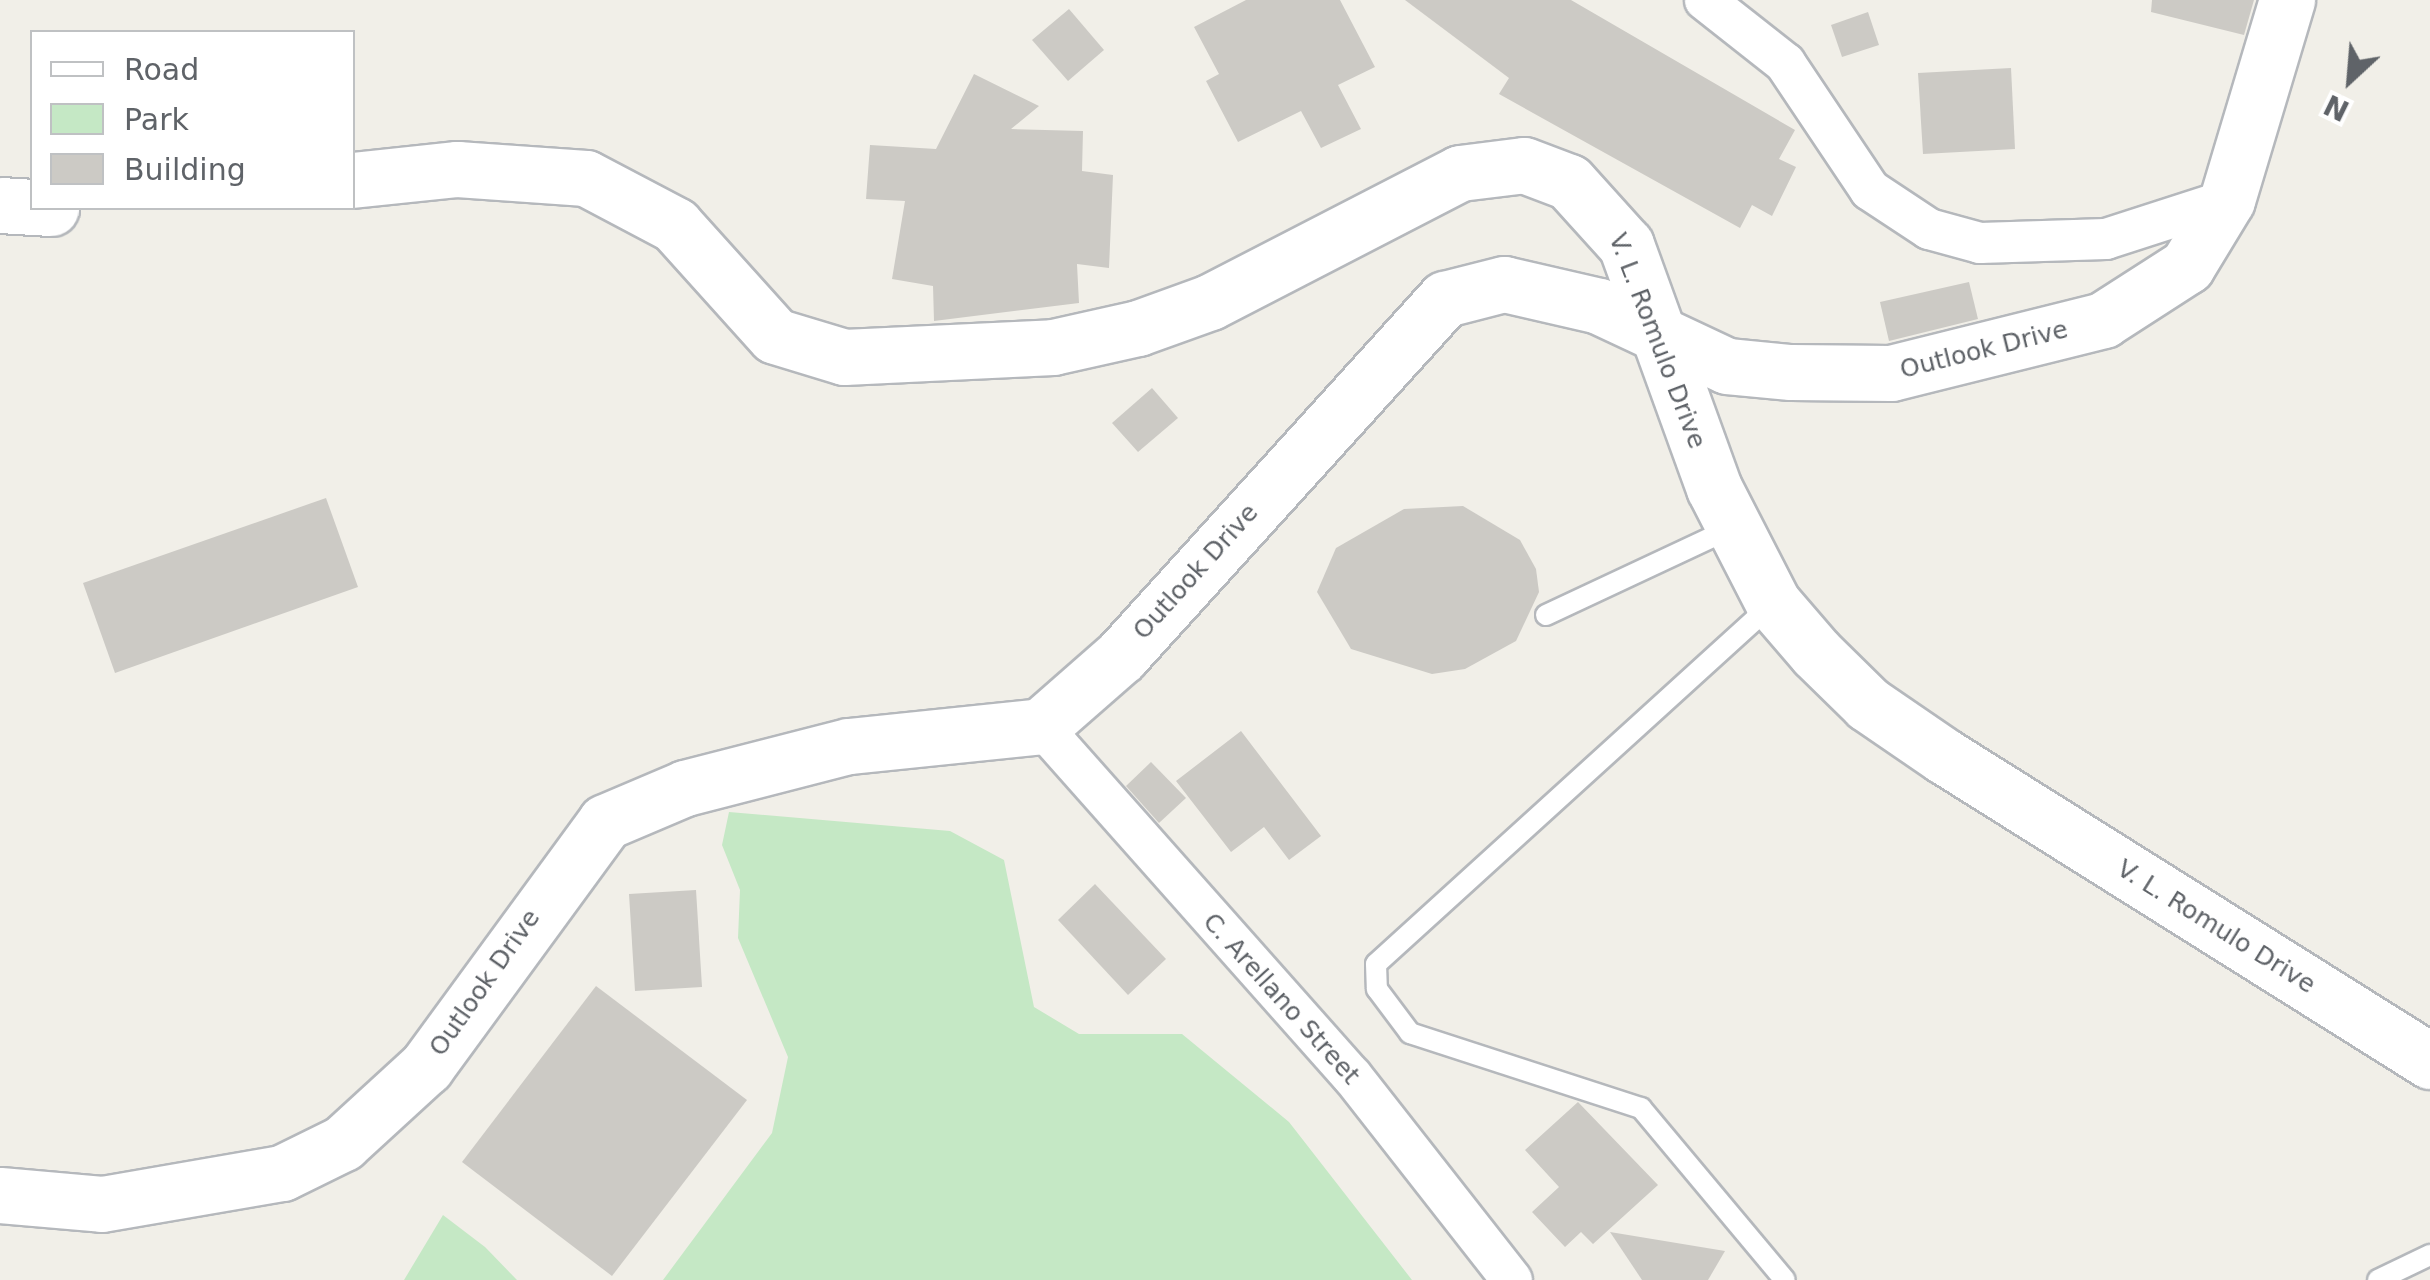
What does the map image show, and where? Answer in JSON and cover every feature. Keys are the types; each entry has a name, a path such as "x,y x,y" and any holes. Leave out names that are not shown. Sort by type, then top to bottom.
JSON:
{"street":[{"path":"1705,0 1786,63 1870,190 1930,229 1980,243 2106,239 2227,200"},
{"name":"Outlook Drive","path":"0,1195 102,1204 282,1173 344,1142 426,1067 604,822 686,788 849,746 1041,726 1121,656 1445,299 1504,284 1649,325 1728,366 1891,373 2103,320 2187,266 2227,200 2287,0"},
{"name":"V. L. Romulo Drive","path":"355,180 456,169 586,178 675,225 774,336 802,351 915,356 1053,347 1138,328 1210,302 1460,174 1524,165 1569,182 1606,213 1626,246 1649,325 1734,527 1773,603 1868,704 2430,1062"},
{"path":"0,205 30,207"},
{"name":"C. Arellano Street","path":"1041,726 1352,1076 1512,1280"}],"lane":[{"path":"1546,615 1734,527"},
{"path":"1773,603 1376,964 1377,989 1410,1033 1640,1108 1785,1280"},
{"path":"2378,1280 2430,1255"}],"green space":[{"path":"729,812 950,831 1004,860 1034,1007 1079,1034 1182,1034 1289,1122 1412,1280 663,1280 772,1133 788,1057 738,938 740,890 722,845"},
{"path":"443,1215 485,1247 517,1280 404,1280"}],"building":[{"path":"1246,0 1340,0 1375,67 1338,85 1361,129 1321,148 1301,111 1238,142 1206,81 1219,74 1194,27"},
{"path":"1405,0 1571,0 1795,130 1779,159 1796,167 1772,216 1752,205 1740,228 1499,94 1509,78"},
{"path":"2152,0 2254,0 2244,35 2151,12"},
{"path":"1069,9 1104,50 1068,81 1032,40"},
{"path":"1868,12 1879,45 1842,57 1831,25"},
{"path":"2011,68 2015,149 1923,154 1918,73"},
{"path":"974,74 1039,106 1011,129 1083,131 1082,171 1113,175 1109,268 1077,264 1079,303 934,321 933,286 892,279 905,201 866,199 870,145 936,149"},
{"path":"1969,282 1978,319 1889,341 1880,302"},
{"path":"1152,388 1178,418 1138,452 1112,423"},
{"path":"326,498 358,587 115,673 83,583"},
{"path":"1463,506 1520,540 1536,569 1539,592 1516,641 1465,669 1432,674 1351,649 1317,592 1336,548 1404,509"},
{"path":"1241,731 1321,836 1289,860 1264,827 1231,852 1176,781"},
{"path":"1151,762 1186,798 1159,823 1126,786"},
{"path":"1095,884 1166,959 1128,995 1058,920"},
{"path":"696,890 702,987 635,991 629,894"},
{"path":"596,986 747,1100 612,1276 462,1162"},
{"path":"1578,1102 1658,1185 1593,1244 1581,1232 1565,1247 1532,1212 1559,1187 1525,1150"},
{"path":"1610,1232 1725,1251 1708,1280 1642,1280"}]}
